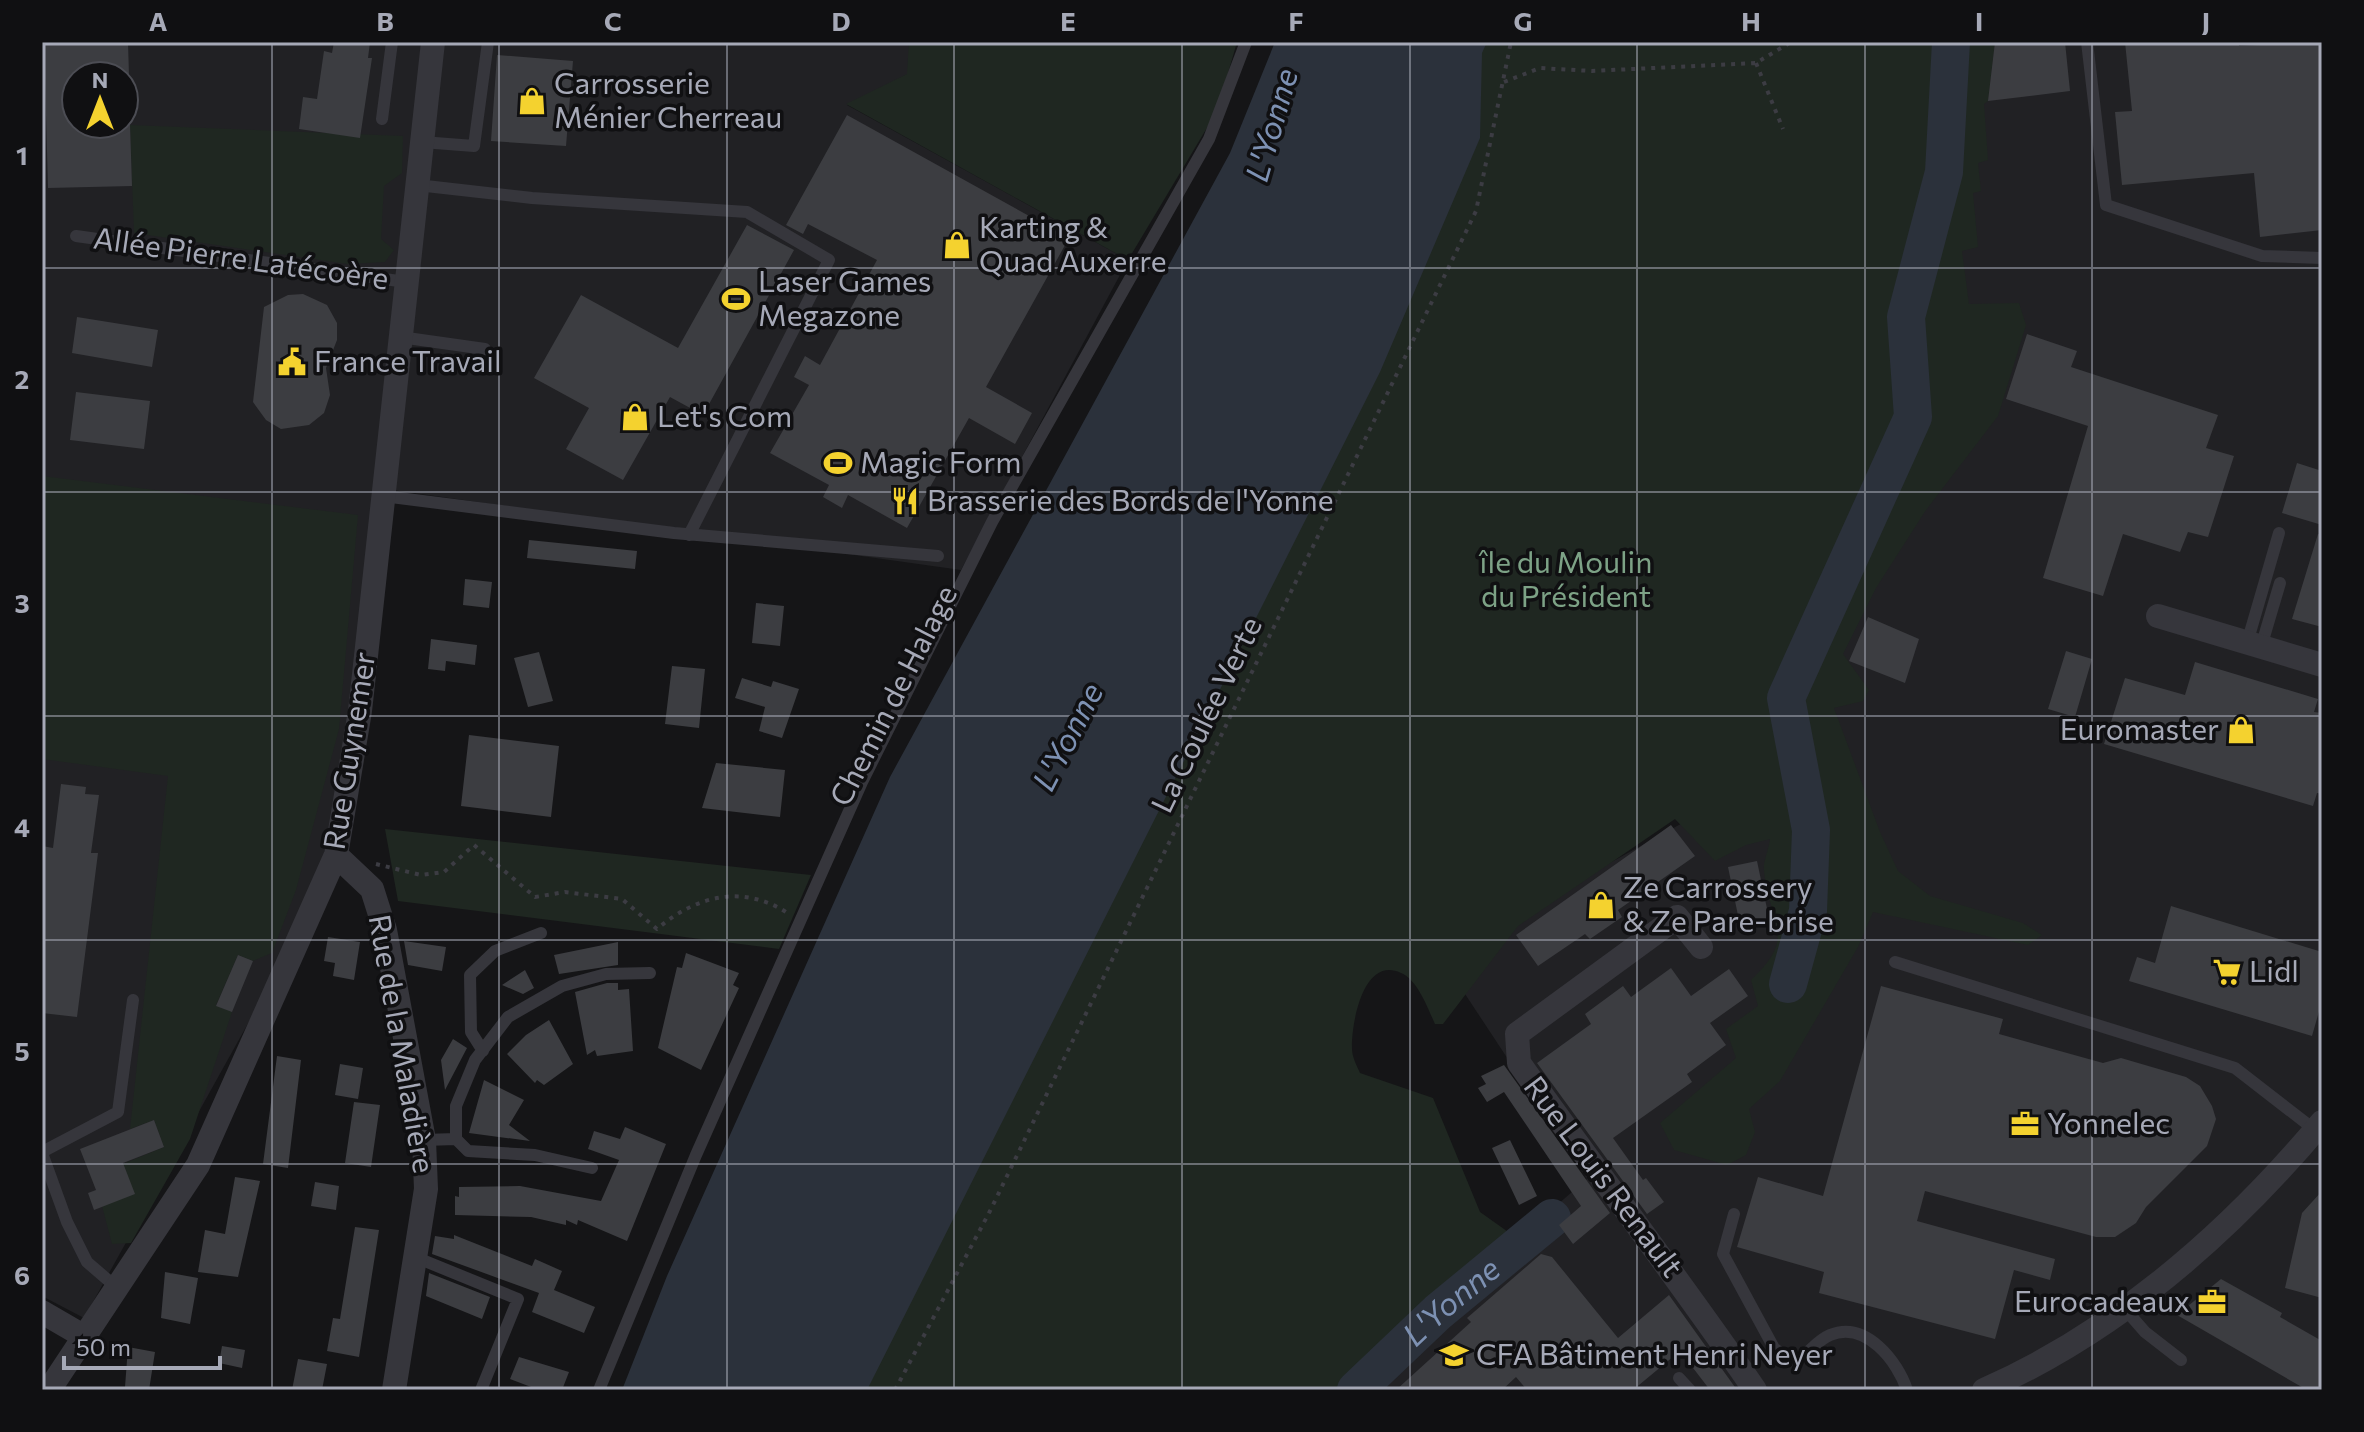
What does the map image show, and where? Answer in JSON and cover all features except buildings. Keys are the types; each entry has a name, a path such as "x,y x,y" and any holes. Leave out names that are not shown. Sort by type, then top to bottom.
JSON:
{"street":[{"name":"Rue Guynemer","path":"49,1390 198,1165 336,855 360,711 433,42"},
{"path":"2158,616 2322,665"},
{"name":"Rue de la Maladière","path":"336,855 372,889 385,930 424,1140 426,1189 394,1390"},
{"name":"Rue Louis Renault","path":"1701,947 1677,917 1517,1034 1519,1063 1638,1231 1670,1265 1755,1390"},
{"path":"1984,1390 2078,1341 2172,1273 2261,1194 2319,1126"},
{"path":"42,1312 85,1337"}],"lane":[{"path":"382,119 392,42"},
{"path":"422,142 474,146 488,42"},
{"path":"599,1390 696,1155 862,782 992,522 1209,139 1246,42"},
{"path":"2087,42 2106,205 2262,256 2322,258"},
{"path":"417,185 532,198 747,212 829,260 689,535"},
{"name":"Allée Pierre Latécoère","path":"76,236 406,282"},
{"path":"400,337 485,349"},
{"path":"383,496 689,535 938,556"},
{"path":"2254,645 2279,533"},
{"path":"2254,645 2280,583"},
{"path":"483,1051 471,1032 470,975 495,951 541,933"},
{"path":"1895,962 2235,1068 2319,1126"},
{"path":"592,1168 535,1155 468,1151 456,1139 456,1106 483,1051 508,1017 562,986 606,974 650,973"},
{"path":"116,1287 87,1262 67,1222 42,1152 118,1112 133,1000"},
{"path":"424,1140 456,1139"},
{"path":"1734,1214 1723,1254 1774,1348 1786,1359 1796,1359 1810,1353 1829,1336 1846,1333 1866,1339 1888,1352 1902,1372 1907,1390"},
{"path":"415,1257 518,1299 481,1390"},
{"path":"2124,1308 2145,1332 2181,1360"},
{"path":"1679,1378 1690,1390"}],"path":[{"name":"La Coulée Verte","path":"895,1390 997,1196 1476,211 1511,42"},
{"path":"1504,82 1540,68 1592,71 1756,63 1791,42"},
{"path":"1756,63 1783,129"},
{"path":"356,874 380,863 421,875 444,872 474,845 535,897 565,892 622,899 657,929 699,901 734,894 773,904 799,920"}],"shaded area":[{"path":"42,42 910,42 908,74 847,105 1128,260 961,570 392,490 315,903 84,1318 42,1296"},
{"path":"1931,42 2322,42 2322,1390 1353,1390 1395,1345 1587,1179 1440,956 1801,758"}],"green space":[{"path":"909,42 1237,42 1217,111 1128,260 846,104 907,74"},
{"name":"île du Moulin du Président","path":"1485,42 1995,42 1988,101 1984,104 1988,160 1978,163 1981,191 1973,193 1978,247 1962,251 1969,304 2019,303 2026,325 1998,416 1926,510 1876,588 1843,654 1869,690 1863,701 1834,708 1880,832 1898,871 1930,896 2023,923 2042,935 2028,945 1873,912 1858,947 1780,1081 1749,1109 1755,1132 1746,1155 1727,1165 1674,1150 1660,1123 1736,1058 1726,1029 1758,1006 1751,980 1766,965 1778,940 1764,870 1770,839 1746,845 1715,861 1675,819 1518,926 1443,1024 1435,1024 1417,988 1401,973 1388,970 1377,974 1362,995 1352,1038 1353,1055 1360,1073 1433,1098 1480,1212 1511,1234 1551,1239 1456,1319 1382,1390 847,1390"},
{"path":"140,125 403,136 402,173 384,186 381,239 394,250 385,262 348,264 134,233 131,140 140,140"},
{"path":"42,476 358,515 339,729 296,890 272,953 253,961 238,955 216,1005 232,1012 190,1139 131,1243 112,1244 102,1206 123,1164 164,1147 154,1120 130,1129 168,776 42,759"},
{"path":"385,829 811,875 779,949 398,901"}],"water":[{"path":"1275,42 1487,42 1482,53 1480,138 1380,372 867,1390 622,1390 667,1276 890,777 1230,153"}],"waterway":[{"path":"1788,984 1808,911 1811,830 1786,698 1913,417 1906,317 1944,172 1951,42"},
{"name":"L'Yonne","path":"1356,1390 1438,1312 1552,1218"}],"place":[{"name":"Carrosserie Ménier Cherreau","path":"532,101"},
{"name":"Karting & Quad Auxerre","path":"957,245"},
{"name":"Laser Games Megazone","path":"736,299"},
{"name":"France Travail","path":"292,362"},
{"name":"Let's Com","path":"635,417"},
{"name":"Magic Form","path":"838,463"},
{"name":"Brasserie des Bords de l'Yonne","path":"905,501"},
{"name":"Euromaster","path":"2241,730"},
{"name":"Ze Carrossery & Ze Pare-brise","path":"1601,905"},
{"name":"Lidl","path":"2227,972"},
{"name":"Yonnelec","path":"2025,1124"},
{"name":"Eurocadeaux","path":"2212,1302"},
{"name":"CFA Bâtiment Henri Neyer","path":"1454,1355"}]}
